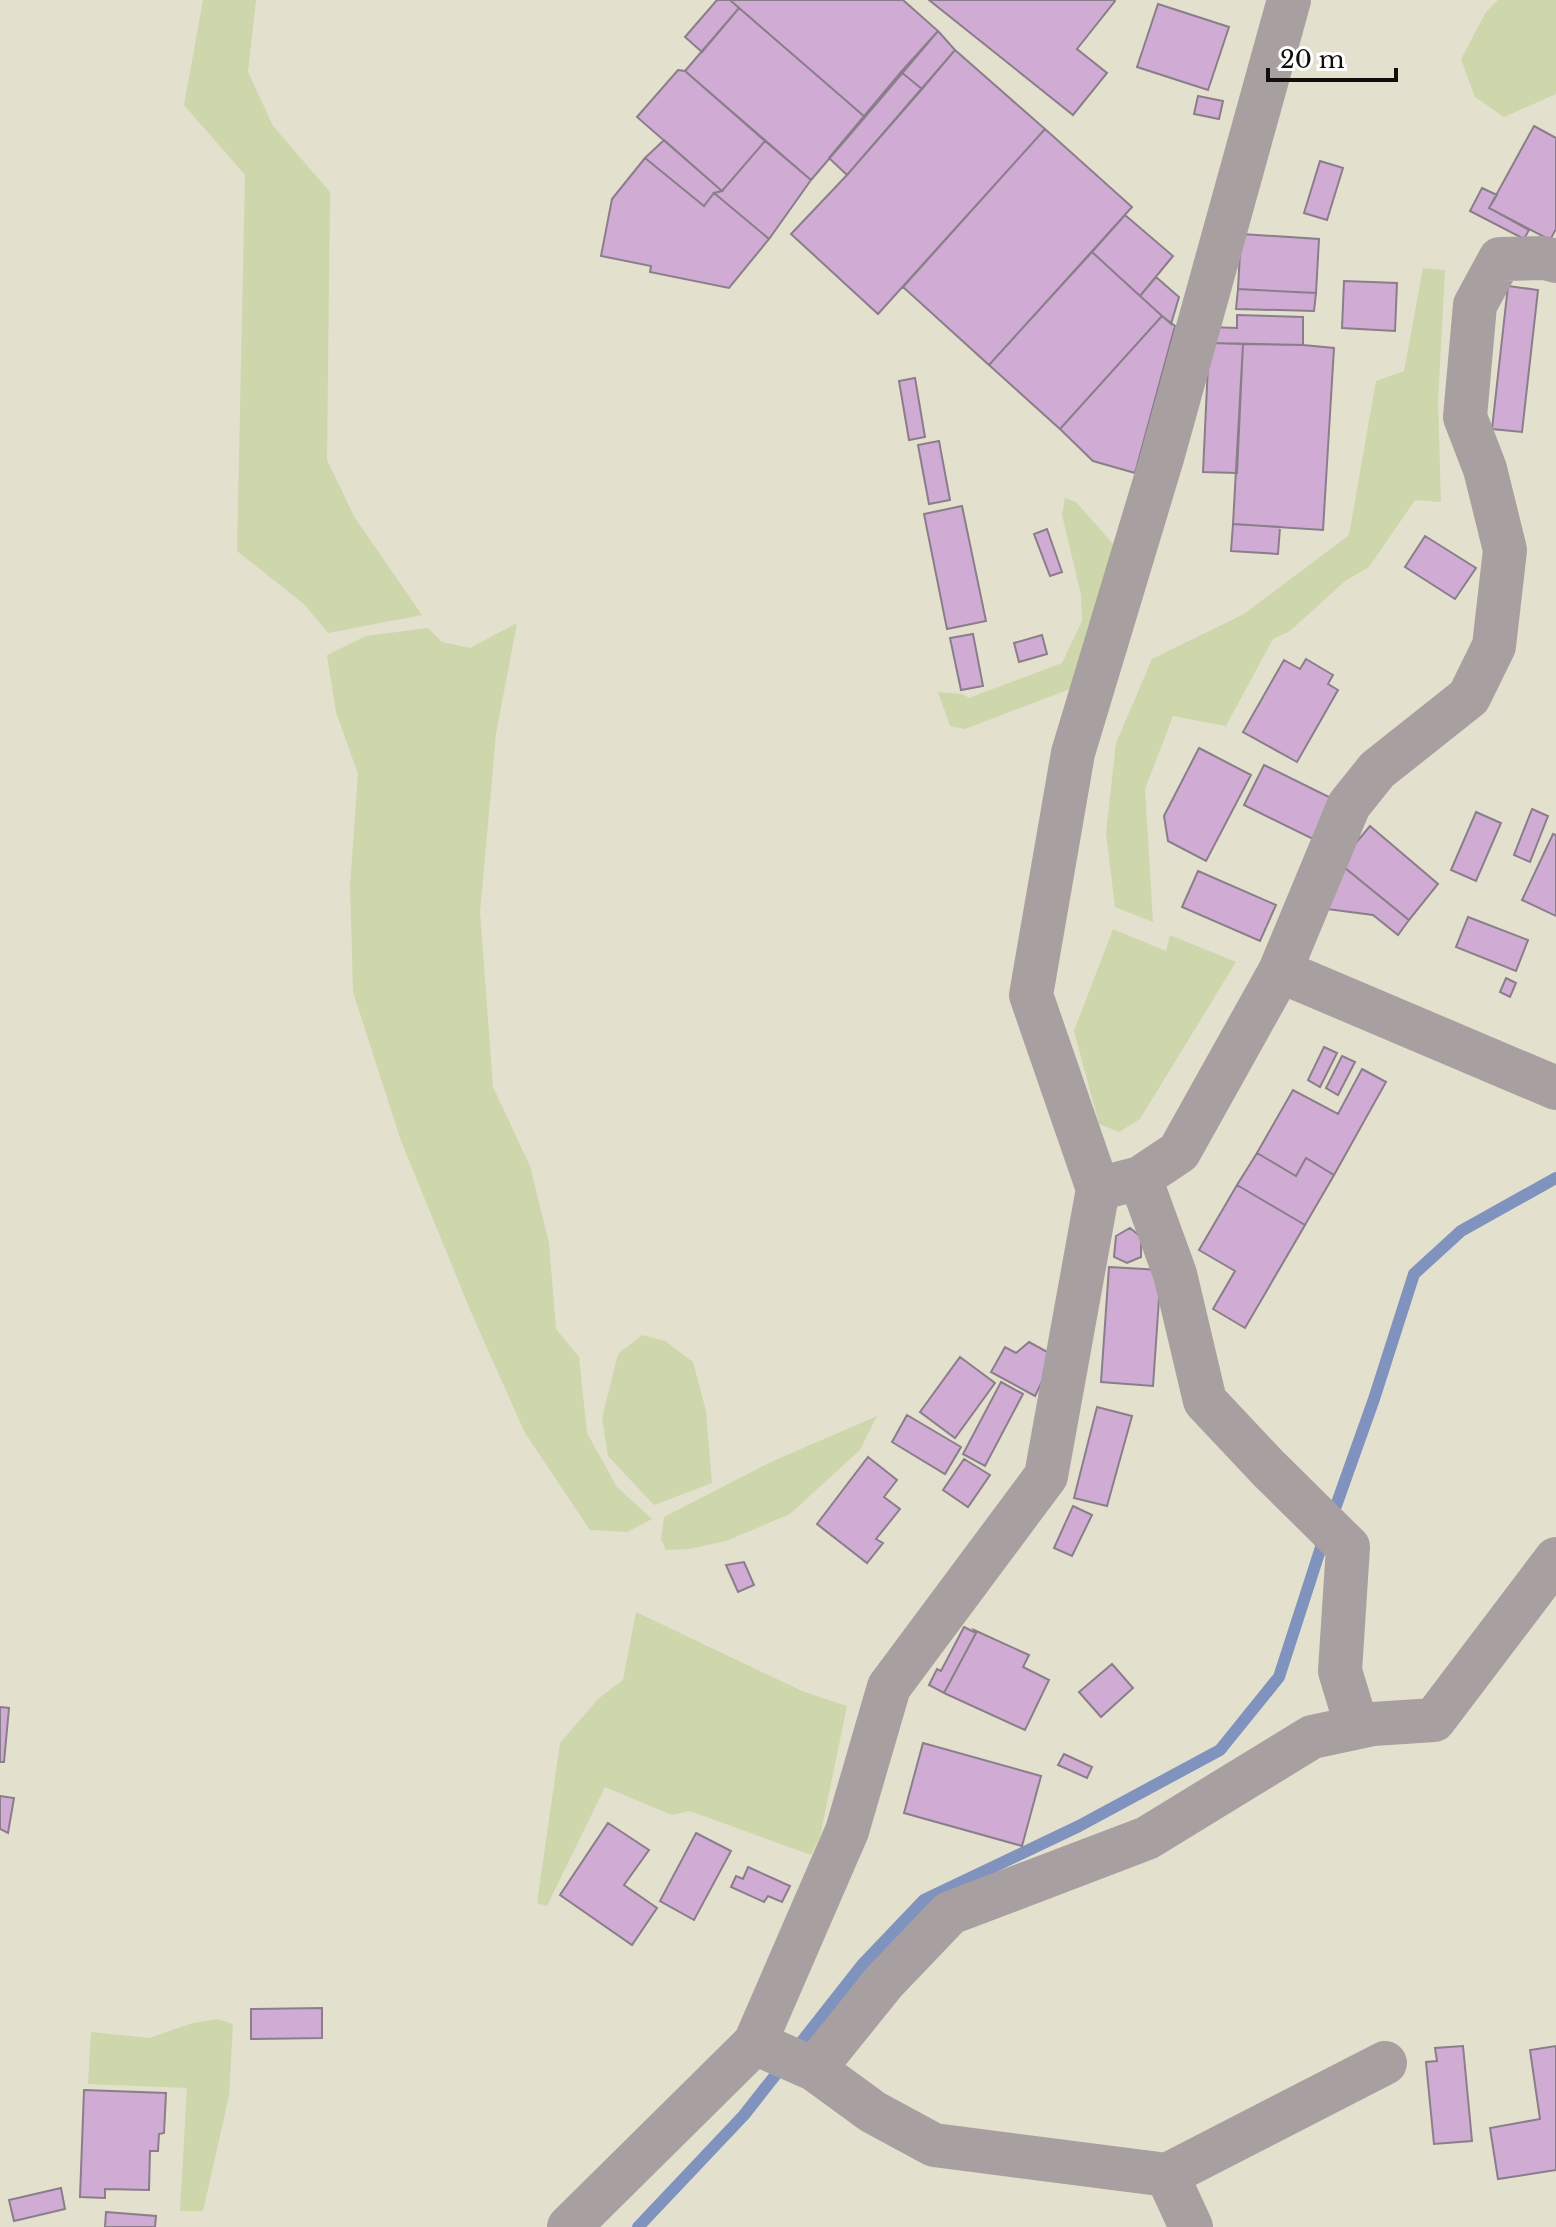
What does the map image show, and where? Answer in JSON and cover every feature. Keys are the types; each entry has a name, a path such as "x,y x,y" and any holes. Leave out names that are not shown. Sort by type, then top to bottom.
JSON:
{"street":[{"path":"569,2227 755,2043 847,1831 889,1687 1046,1476 1098,1189 1031,995 1073,753 1162,458 1289,0"},
{"path":"1098,1189 1140,1178 1179,1152 1280,971 1349,805 1377,770 1469,697 1494,646 1505,550 1485,469 1465,417 1475,305 1500,259 1544,258 1556,261"},
{"path":"1280,971 1556,1088"},
{"path":"1140,1178 1175,1274 1205,1401 1348,1547 1340,1671 1357,1727"},
{"path":"814,2069 885,1981 950,1913 1147,1838 1312,1737 1373,1724 1434,1720 1556,1559"},
{"path":"755,2043 814,2069 873,2112 934,2145 1167,2175 1385,2063"},
{"path":"1167,2175 1191,2227"}],"green space":[{"path":"203,0 256,0 248,72 273,126 330,192 327,460 355,518 422,615 328,633 304,604 237,551 245,175 184,105"},
{"path":"1498,0 1556,0 1556,94 1504,117 1475,97 1461,59 1486,12"},
{"path":"1423,268 1445,270 1438,402 1441,502 1415,500 1369,567 1345,581 1290,631 1273,639 1226,726 1173,716 1145,789 1153,922 1115,907 1106,833 1116,743 1152,659 1244,614 1349,535 1376,381 1404,371"},
{"path":"1065,498 1076,502 1121,553 1070,689 965,729 950,726 938,692 962,694 969,698 1062,663 1082,621 1081,595 1062,515"},
{"path":"517,623 496,734 480,912 493,1087 530,1166 549,1243 556,1329 579,1357 587,1433 617,1487 652,1519 627,1532 590,1530 525,1433 471,1312 401,1141 353,992 350,885 358,774 336,712 327,655 366,636 428,628 442,642 470,648"},
{"path":"1113,929 1166,951 1170,935 1236,962 1140,1119 1119,1132 1099,1124 1074,1031"},
{"path":"642,1335 665,1341 693,1362 706,1411 712,1483 654,1505 608,1456 602,1418 618,1354"},
{"path":"877,1416 860,1450 790,1514 726,1541 689,1549 666,1550 661,1540 664,1517 771,1462"},
{"path":"636,1612 802,1691 847,1706 820,1837 811,1855 690,1811 672,1815 605,1787 547,1906 537,1903 560,1743 598,1699 623,1680"},
{"path":"218,2019 233,2024 229,2096 203,2211 180,2211 187,2088 88,2084 91,2032 149,2038 193,2023"}],"building":[{"path":"717,0 730,0 739,8 702,52 685,37"},
{"path":"730,0 903,0 938,31 865,117"},
{"path":"929,0 1114,0 1077,49 1107,73 1073,115"},
{"path":"1158,4 1229,27 1208,90 1137,67"},
{"path":"739,8 865,117 811,180 685,71"},
{"path":"938,31 955,50 922,89 901,72"},
{"path":"955,50 1045,129 878,314 791,234 847,175"},
{"path":"678,70 685,71 765,141 722,191 637,117"},
{"path":"901,72 922,89 847,175 829,158"},
{"path":"1198,96 1223,101 1219,119 1194,114"},
{"path":"1534,126 1556,138 1556,229 1550,240 1489,208"},
{"path":"1045,129 1132,207 989,365 903,287"},
{"path":"664,140 722,191 714,193 704,206 645,158"},
{"path":"765,141 811,180 769,239 714,193 722,191"},
{"path":"645,158 704,206 714,193 769,239 729,288 650,272 651,266 601,256 612,199"},
{"path":"1320,161 1343,168 1327,220 1304,213"},
{"path":"1482,188 1497,195 1489,208 1529,230 1524,239 1470,211"},
{"path":"1125,215 1173,256 1140,296 1092,252"},
{"path":"1241,234 1319,239 1316,293 1238,289"},
{"path":"1092,252 1162,316 1060,429 989,365"},
{"path":"1156,277 1179,297 1171,324 1140,296"},
{"path":"1344,281 1397,283 1395,331 1342,328"},
{"path":"1508,286 1538,290 1522,432 1492,429"},
{"path":"1238,289 1316,293 1314,311 1236,309"},
{"path":"1237,315 1303,317 1303,345 1209,343 1209,327 1237,328"},
{"path":"1162,316 1175,326 1135,473 1093,461 1060,429"},
{"path":"1209,343 1243,344 1237,473 1203,472"},
{"path":"1243,344 1334,348 1323,530 1233,524"},
{"path":"915,378 925,437 909,440 899,381"},
{"path":"939,441 950,500 929,504 918,445"},
{"path":"962,506 986,621 947,629 924,514"},
{"path":"1233,524 1280,527 1278,554 1231,551"},
{"path":"1047,529 1062,572 1050,576 1034,534"},
{"path":"1425,536 1476,568 1455,599 1405,567"},
{"path":"973,634 983,686 961,690 950,638"},
{"path":"1042,635 1047,654 1019,662 1014,643"},
{"path":"1306,659 1333,675 1328,684 1338,690 1297,762 1243,732 1284,660 1300,669"},
{"path":"1199,748 1251,775 1206,861 1168,841 1164,816"},
{"path":"1264,765 1335,800 1315,840 1244,805"},
{"path":"1532,809 1548,816 1530,862 1514,855"},
{"path":"1476,812 1501,823 1476,881 1451,870"},
{"path":"1370,826 1438,884 1409,920 1339,863"},
{"path":"1553,834 1556,835 1556,916 1522,900"},
{"path":"1339,863 1409,920 1398,935 1373,915 1319,908"},
{"path":"1198,871 1276,905 1260,941 1182,907"},
{"path":"1468,917 1528,940 1516,971 1456,947"},
{"path":"1506,978 1516,983 1510,997 1500,992"},
{"path":"1324,1047 1337,1053 1320,1087 1308,1080"},
{"path":"1342,1056 1355,1062 1338,1095 1326,1088"},
{"path":"1362,1069 1386,1082 1334,1175 1306,1158 1296,1176 1257,1153 1293,1090 1338,1114"},
{"path":"1257,1153 1296,1176 1306,1158 1334,1175 1305,1225 1237,1185"},
{"path":"1237,1185 1305,1225 1245,1328 1213,1309 1235,1271 1199,1250"},
{"path":"1130,1228 1141,1237 1141,1257 1127,1263 1114,1257 1116,1236"},
{"path":"1109,1267 1161,1270 1153,1386 1101,1382"},
{"path":"1029,1342 1051,1354 1035,1396 991,1372 1005,1347 1016,1353"},
{"path":"960,1357 995,1383 955,1438 920,1412"},
{"path":"1001,1382 1023,1394 985,1466 963,1454"},
{"path":"1097,1407 1132,1416 1107,1506 1074,1498"},
{"path":"907,1415 961,1447 945,1474 892,1442"},
{"path":"868,1457 897,1480 884,1497 900,1509 876,1539 883,1543 867,1563 817,1524"},
{"path":"964,1459 990,1475 968,1507 943,1490"},
{"path":"1073,1506 1092,1515 1072,1556 1054,1548"},
{"path":"744,1562 754,1585 738,1592 726,1565"},
{"path":"964,1627 976,1633 944,1693 929,1685 937,1669 941,1671"},
{"path":"974,1630 1029,1655 1023,1667 1049,1680 1025,1730 944,1693 976,1633"},
{"path":"1112,1664 1133,1688 1101,1717 1079,1692"},
{"path":"0,1707 9,1708 4,1762 0,1762"},
{"path":"923,1743 1041,1776 1022,1846 904,1813"},
{"path":"1064,1754 1092,1767 1087,1778 1058,1765"},
{"path":"0,1796 14,1798 8,1833 0,1829"},
{"path":"608,1823 649,1850 624,1885 657,1908 632,1945 560,1895"},
{"path":"696,1833 731,1851 694,1920 660,1901"},
{"path":"748,1867 790,1886 782,1902 768,1896 764,1902 731,1887 736,1876 743,1879"},
{"path":"322,2008 322,2038 251,2039 251,2009"},
{"path":"1463,2046 1472,2141 1434,2144 1426,2062 1437,2061 1435,2048"},
{"path":"1556,2046 1556,2170 1498,2179 1490,2128 1540,2119 1530,2050"},
{"path":"84,2090 166,2093 164,2133 159,2134 158,2151 150,2151 149,2190 105,2189 105,2198 80,2197"},
{"path":"61,2188 65,2209 14,2221 9,2200"},
{"path":"106,2212 156,2216 155,2227 105,2227"}],"waterway":[{"path":"1332,1517 1414,1274 1461,1231 1556,1178"},
{"path":"638,2227 744,2115 862,1965 924,1900 1079,1826 1220,1750 1279,1677 1324,1538"}]}
